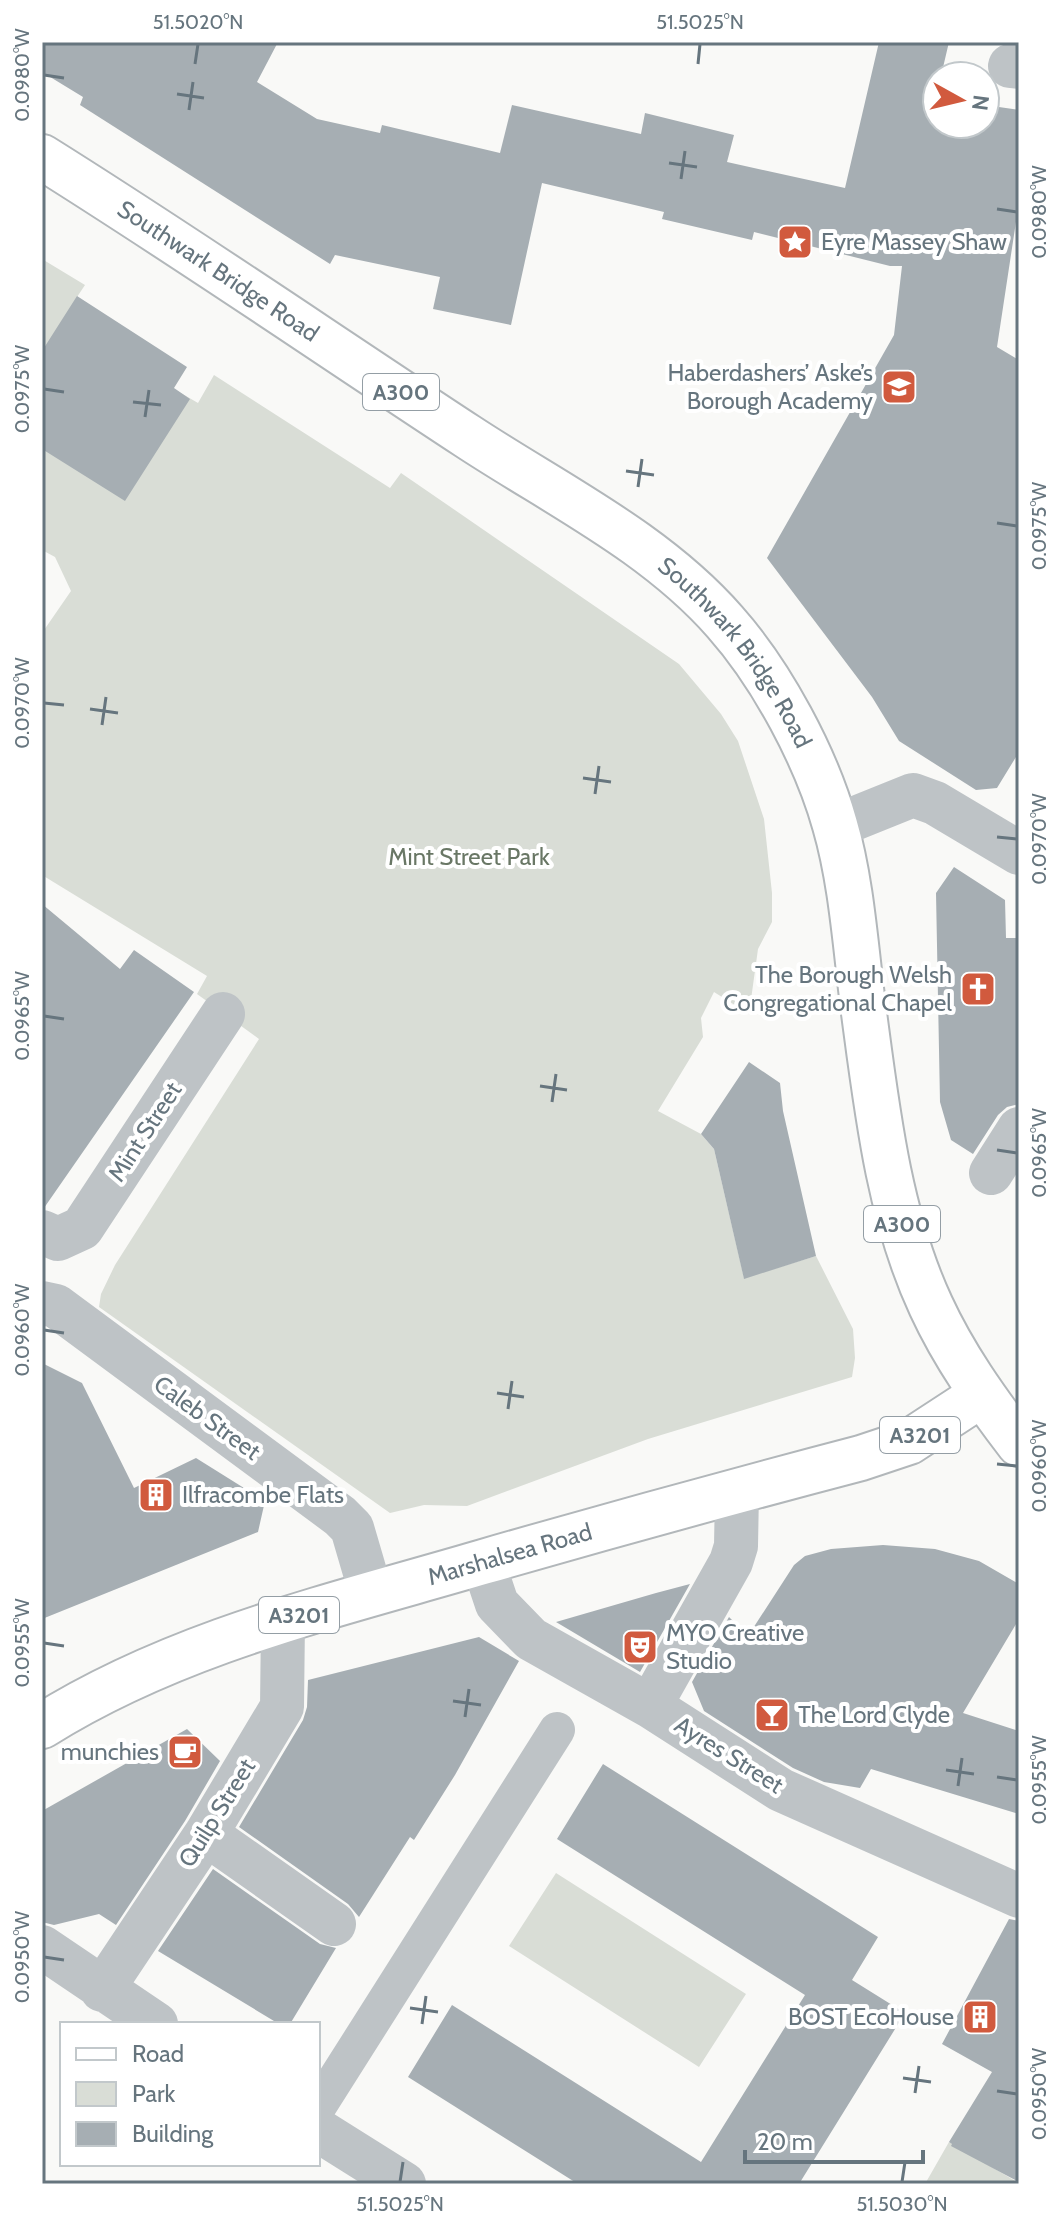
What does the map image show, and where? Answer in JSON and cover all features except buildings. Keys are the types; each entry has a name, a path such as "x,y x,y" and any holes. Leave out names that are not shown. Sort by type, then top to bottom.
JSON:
{"main road":[{"name":"Southwark Bridge Road","path":"42,157 672,569 725,621 764,671 812,761 836,826 855,933 882,1138 905,1238 931,1306 981,1395 1019,1444"},
{"name":"Marshalsea Road","path":"42,1726 83,1700 238,1634 568,1536 737,1492 909,1442 981,1395"}],"street":[{"path":"836,826 913,795 1013,836"},
{"name":"Mint Street","path":"50,1235 82,1228 223,1014"},
{"path":"991,1173 1019,1129"},
{"name":"Caleb Street","path":"42,1303 56,1306 340,1516 352,1528 371,1593"},
{"path":"650,1706 731,1562 736,1546 737,1492"},
{"name":"Ayres Street","path":"483,1562 497,1604 531,1639 650,1706 781,1790 1019,1896"},
{"name":"Quilp Street","path":"102,1990 206,1834 282,1707 283,1620"},
{"path":"206,1834 334,1924"},
{"path":"42,1947 153,2022"},
{"path":"320,2131 404,2184"}],"lane":[{"path":"320,2104 557,1730"}],"green space":[{"name":"Mint Street Park","path":"42,259 85,285 77,297 174,389 198,403 214,375 390,488 401,473 679,664 721,714 738,741 764,819 772,922 758,949 749,1014 714,992 701,1018 703,1037 658,1111 701,1134 714,1149 744,1278 816,1256 853,1329 855,1358 852,1377 648,1439 467,1506 424,1505 390,1513 99,1307 101,1294 115,1265 259,1039 197,994 207,976 42,875 42,633 71,591 55,557 42,550"},
{"path":"556,1873 746,1994 699,2067 509,1946"},
{"path":"949,2142 1019,2183 1019,2184 925,2184"}],"place":[{"name":"Eyre Massey Shaw","path":"795,242"},
{"name":"Haberdashers’ Aske’s Borough Academy","path":"899,387"},
{"name":"The Borough Welsh Congregational Chapel","path":"978,989"},
{"name":"Ilfracombe Flats","path":"156,1495"},
{"name":"MYO Creative Studio","path":"640,1647"},
{"name":"The Lord Clyde","path":"772,1715"},
{"name":"munchies","path":"185,1752"},
{"name":"BOST EcoHouse","path":"980,2017"}]}
